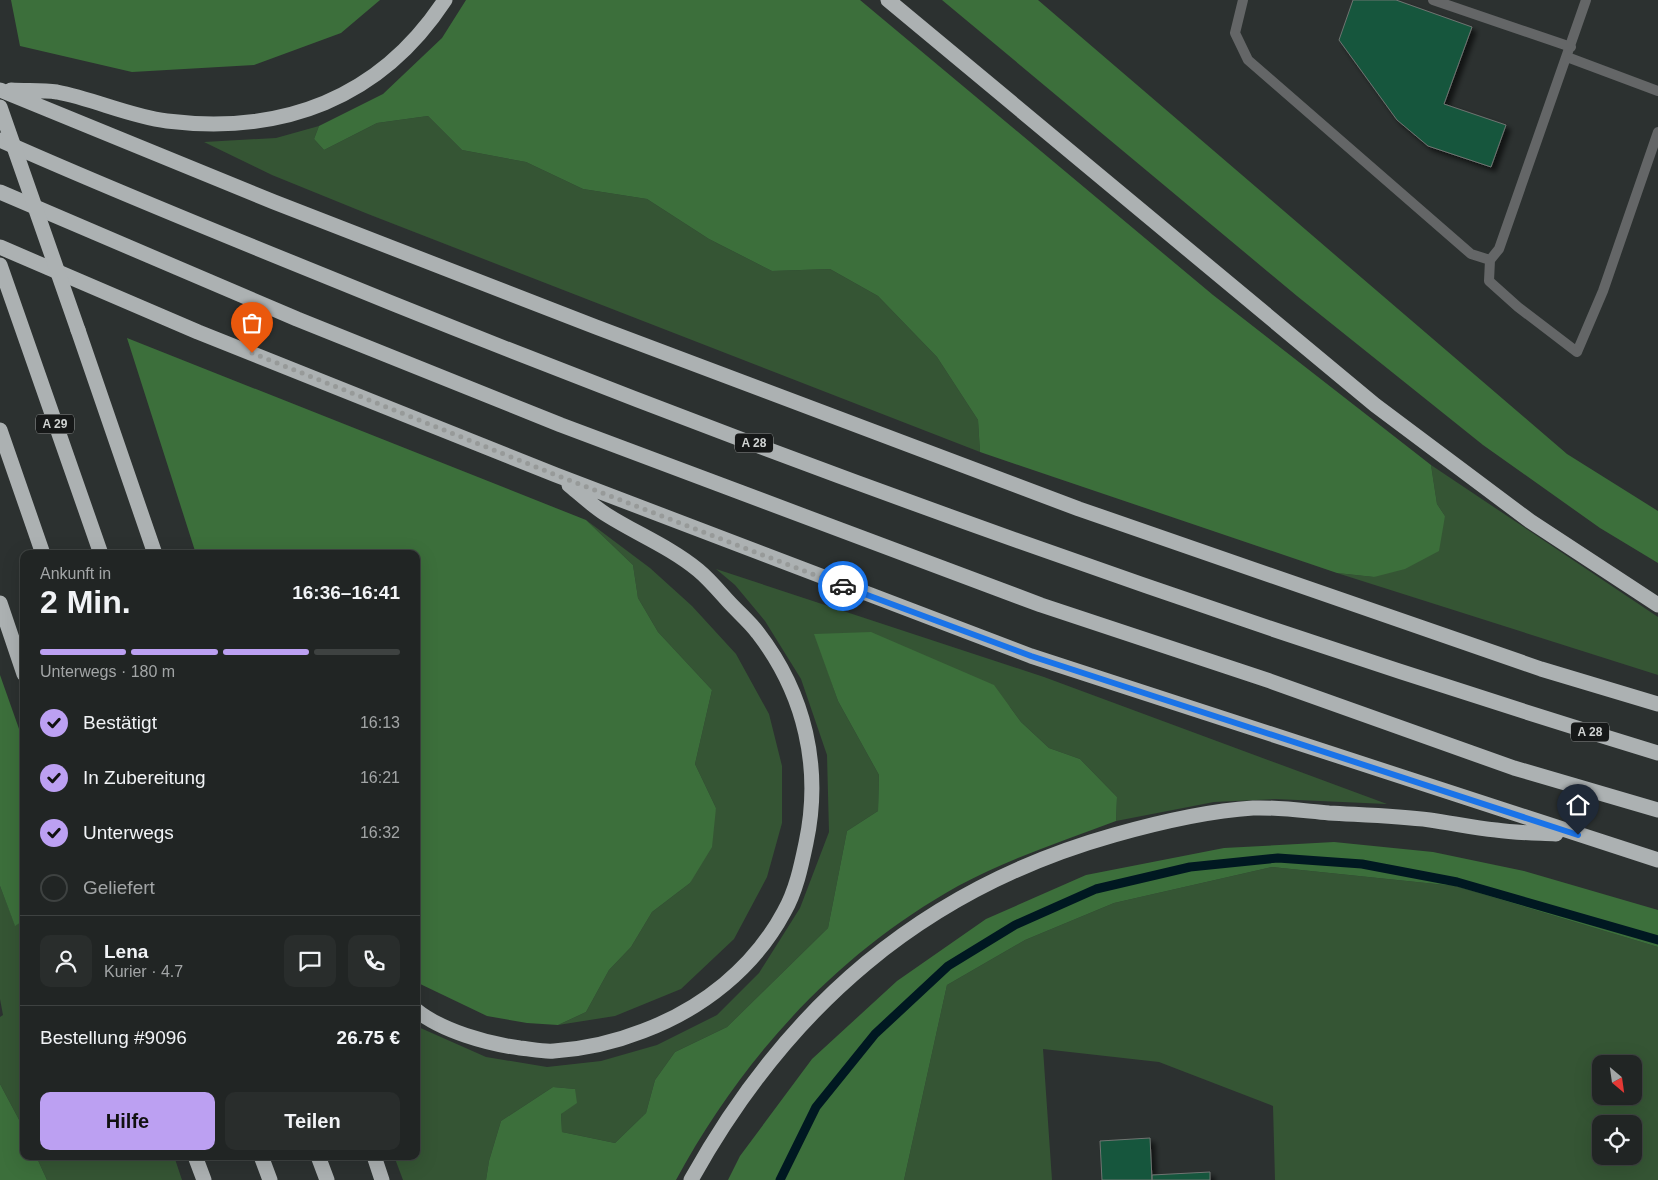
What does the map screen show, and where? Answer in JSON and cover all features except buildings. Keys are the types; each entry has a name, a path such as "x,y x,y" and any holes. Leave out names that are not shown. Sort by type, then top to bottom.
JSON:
{"highway":[{"path":"0,90 56,92 165,121 224,124 278,118 313,109 373,78 428,26 445,0"},
{"path":"888,0 1375,405 1530,521 1658,605"},
{"path":"0,90 274,202 587,324 1079,509 1541,669 1658,704"},
{"path":"0,107 154,550"},
{"name":"A 28","path":"0,140 91,181 571,375 1064,559 1522,711 1658,753"},
{"path":"0,192 288,316 552,421 1022,598 1270,681 1514,768 1658,810"},
{"path":"0,247 207,336 556,475 1031,656 1658,860"},
{"name":"A 29","path":"0,266 100,550"},
{"path":"0,430 43,550"},
{"path":"420,1013 426,1018 493,1044 552,1052 618,1041 667,1022 702,1002 740,972 785,912 798,878 811,818 813,790 811,754 804,723 791,686 758,633 699,570 652,539 606,515 556,475"},
{"path":"0,603 20,662"},
{"path":"691,1180 715,1137 749,1086 804,1021 843,983 887,947 927,918 971,891 1031,862 1079,845 1153,824 1208,813 1256,808 1429,820 1497,830 1578,835"},
{"path":"196,1160 204,1180"},
{"path":"262,1160 270,1180"},
{"path":"320,1160 327,1180"},
{"path":"375,1160 382,1180"}],"lane":[{"path":"1243,0 1235,33 1248,60 1471,254 1490,260"},
{"path":"1433,0 1569,52 1658,91"},
{"path":"1586,0 1499,248 1490,260 1489,280 1518,307 1577,352 1603,291 1658,132"}],"green space":[{"path":"11,0 380,0 341,33 254,65 132,72 20,46"},
{"path":"466,0 860,0 1213,295 1431,465 1437,504 1445,516 1439,551 1405,569 1374,577 1337,573 980,452 978,420 937,357 878,296 830,269 772,271 709,239 647,199 583,189 526,162 462,150 428,116 377,123 324,150 314,139 319,126 383,94 442,38"},
{"path":"942,0 1038,0 1567,454 1658,511 1658,563 1600,528 1483,445 1297,296"},
{"path":"428,116 462,150 526,162 583,189 647,199 709,239 772,271 830,269 878,296 937,357 978,420 980,452 368,214 272,175 204,142 276,138 319,126 314,139 324,150 377,123"},
{"path":"127,338 586,520 633,565 638,598 658,632 712,690 695,764 716,808 712,847 690,883 652,912 631,947 609,970 586,1012 558,1025 527,1023 487,1016 420,984 420,550 195,550"},
{"path":"1431,465 1658,617 1658,675 1337,573 1374,577 1445,516 1437,504"},
{"path":"586,520 650,568 692,606 736,654 769,714 782,766 782,823 767,877 734,939 681,989 615,1016 558,1025 586,1012 609,970 631,947 652,912 690,883 716,808 695,764 712,690 658,632 638,598 633,565"},
{"path":"716,569 1044,677 1387,804 1275,799 1214,802 1116,821 1117,797 1080,759 1049,748 1021,722 1010,707 841,634 815,634 838,701 879,775 878,811 847,831 828,928 727,1027 675,1052 655,1080 646,1113 615,1143 562,1132 561,1114 575,1089 553,1087 501,1121 489,1161 486,1180 403,1180 396,1160 420,1160 420,1028 486,1057 547,1067 601,1061 657,1045 717,1015 759,973 800,908 829,832 827,755 801,679 765,621 735,585"},
{"path":"871,632 994,685 1021,722 1049,748 1080,759 1117,797 1116,821 1036,851 977,876 914,913 872,943 796,1013 762,1051 702,1135 676,1180 486,1180 489,1161 501,1121 553,1087 575,1089 577,1103 561,1114 562,1132 615,1143 646,1113 655,1080 675,1052 727,1027 828,928 847,831 878,811 879,775 838,701 814,634"},
{"path":"0,675 20,732 20,923 15,926 0,886"},
{"path":"1334,842 1433,852 1524,871 1658,910 1658,947 1455,886 1272,867 1114,903 1025,940 947,985 904,1180 728,1180 740,1156 812,1059 897,981 986,919 1086,875 1224,848"},
{"path":"1272,867 1455,886 1658,947 1658,1180 1275,1180 1273,1106 1159,1062 1043,1049 1052,1180 904,1180 947,985 1025,940 1114,903"},
{"path":"0,886 15,925 20,922 20,1122 0,1084 0,1017 3,1015 0,999"},
{"path":"0,1084 20,1122 20,1160 38,1160 47,1180 0,1180"},
{"path":"38,1160 175,1160 182,1180 47,1180"}],"waterway":[{"path":"780,1180 816,1107 875,1034 948,966 1015,925 1096,889 1190,867 1278,858 1362,864 1457,882 1658,940"}],"way so far":[{"path":"252,353 556,475 843,586"}],"route":[{"path":"843,586 1031,656 1578,835"}]}
